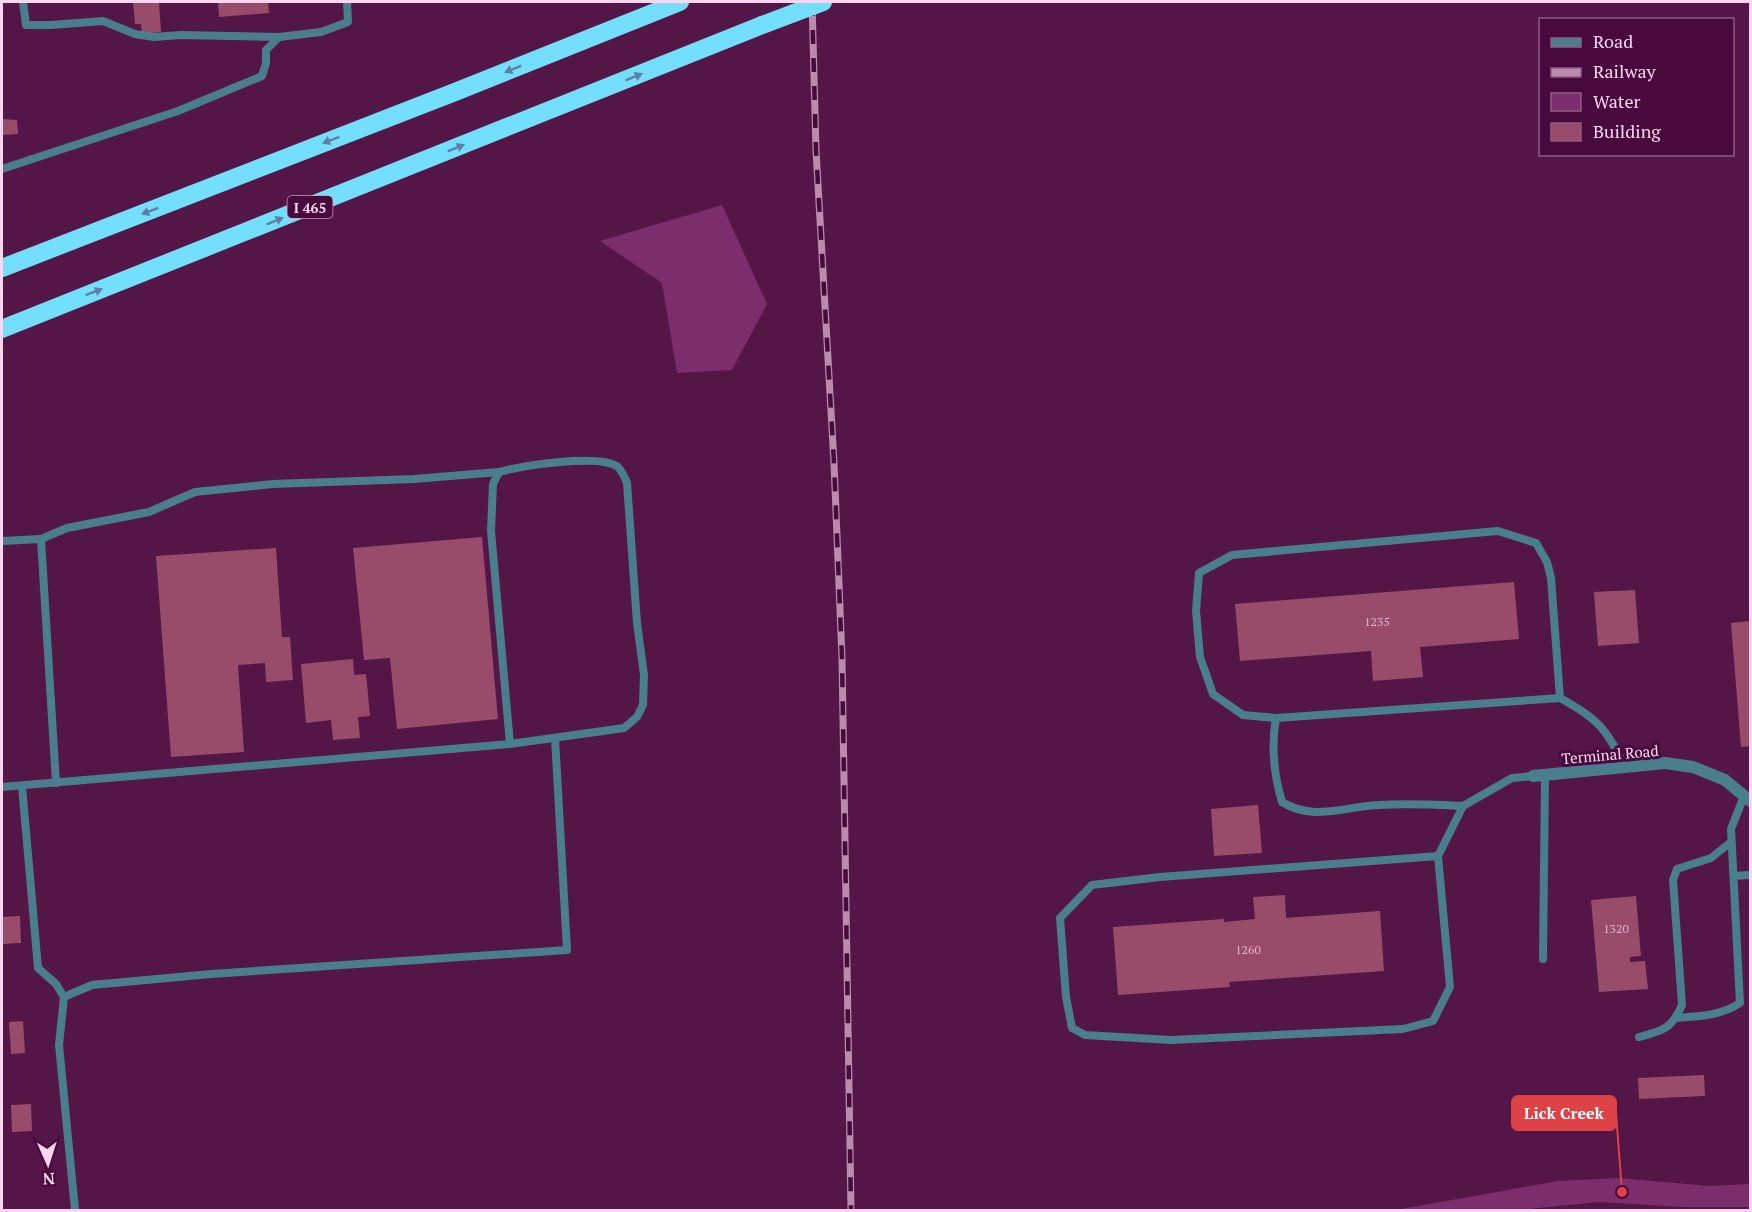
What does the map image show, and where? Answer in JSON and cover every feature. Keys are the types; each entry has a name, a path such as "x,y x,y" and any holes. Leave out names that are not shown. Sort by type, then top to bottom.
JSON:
{"highway":[{"path":"2,268 680,2"},
{"name":"I 465","path":"2,329 823,2"}],"street":[{"name":"Terminal Road","path":"1539,775 1665,764 1693,767 1725,780 1747,798"}],"lane":[{"path":"23,2 26,25 103,21 135,34 154,37 181,35 279,37 321,32 348,22 347,2"},
{"path":"2,169 177,111 262,76 266,63 266,50 279,37"},
{"path":"2,541 41,539 67,528 149,512 195,492 273,484 414,479 499,472 519,467 569,462 608,462 620,468 627,483 637,623 644,675 643,705 637,717 624,728 510,744 2,787"},
{"path":"499,472 493,484 491,531 510,744"},
{"path":"1560,698 1551,578 1547,562 1536,543 1498,531 1232,555 1199,573 1196,611 1200,657 1213,694 1242,715 1276,718 1560,698 1588,714 1612,740 1625,767"},
{"path":"41,539 56,783"},
{"path":"1276,718 1273,734 1276,780 1282,802 1294,810 1318,813 1379,805 1463,806 1512,778 1539,775 1543,959"},
{"path":"64,997 92,985 211,974 567,950 555,738"},
{"path":"22,786 38,968 56,984 64,997 59,1045 75,1210"},
{"path":"1677,1018 1717,1014 1728,1011 1740,1003 1731,829 1747,798"},
{"path":"1438,856 1160,877 1092,885 1060,918 1066,997 1072,1029 1085,1035 1171,1040 1403,1029 1433,1021 1450,987 1438,856 1463,806"},
{"path":"1639,1037 1664,1030 1677,1018 1682,1005 1673,880 1677,869 1711,858 1731,842"},
{"path":"1734,876 1750,875"}],"water":[{"path":"722,205 767,304 732,370 677,373 662,283 600,241"},
{"path":"1619,1178 1709,1186 1750,1184 1750,1207 1682,1207 1599,1202 1520,1210 1396,1210 1558,1181"}],"building":[{"path":"133,2 159,2 161,32 142,34 141,24 135,24"},
{"path":"218,2 268,2 269,13 219,17"},
{"path":"2,119 17,120 18,134 2,135"},
{"path":"482,537 498,719 397,729 390,658 364,660 353,548"},
{"path":"276,548 282,637 290,637 293,680 266,682 265,663 238,665 244,752 171,757 156,556"},
{"path":"1514,582 1519,639 1420,647 1423,677 1373,681 1371,651 1240,661 1235,604"},
{"path":"1635,590 1639,643 1598,646 1594,592"},
{"path":"1750,621 1750,746 1741,747 1731,623"},
{"path":"353,659 354,675 366,674 370,716 358,717 360,738 333,740 331,720 306,723 301,664"},
{"path":"1258,805 1262,853 1214,856 1211,809"},
{"path":"1285,895 1286,918 1380,911 1384,971 1229,982 1230,987 1118,995 1113,927 1255,919 1253,897"},
{"path":"1636,896 1641,956 1630,957 1630,962 1645,961 1648,989 1599,992 1591,900"},
{"path":"20,916 21,943 2,944 2,917"},
{"path":"23,1021 25,1053 11,1054 9,1022"},
{"path":"1704,1075 1705,1096 1639,1099 1638,1078"},
{"path":"31,1104 32,1131 12,1132 11,1105"}],"railway":[{"path":"812,2 816,150 834,463 842,658 851,1210"}],"place":[{"name":"Lick Creek","path":"1622,1192"}]}
